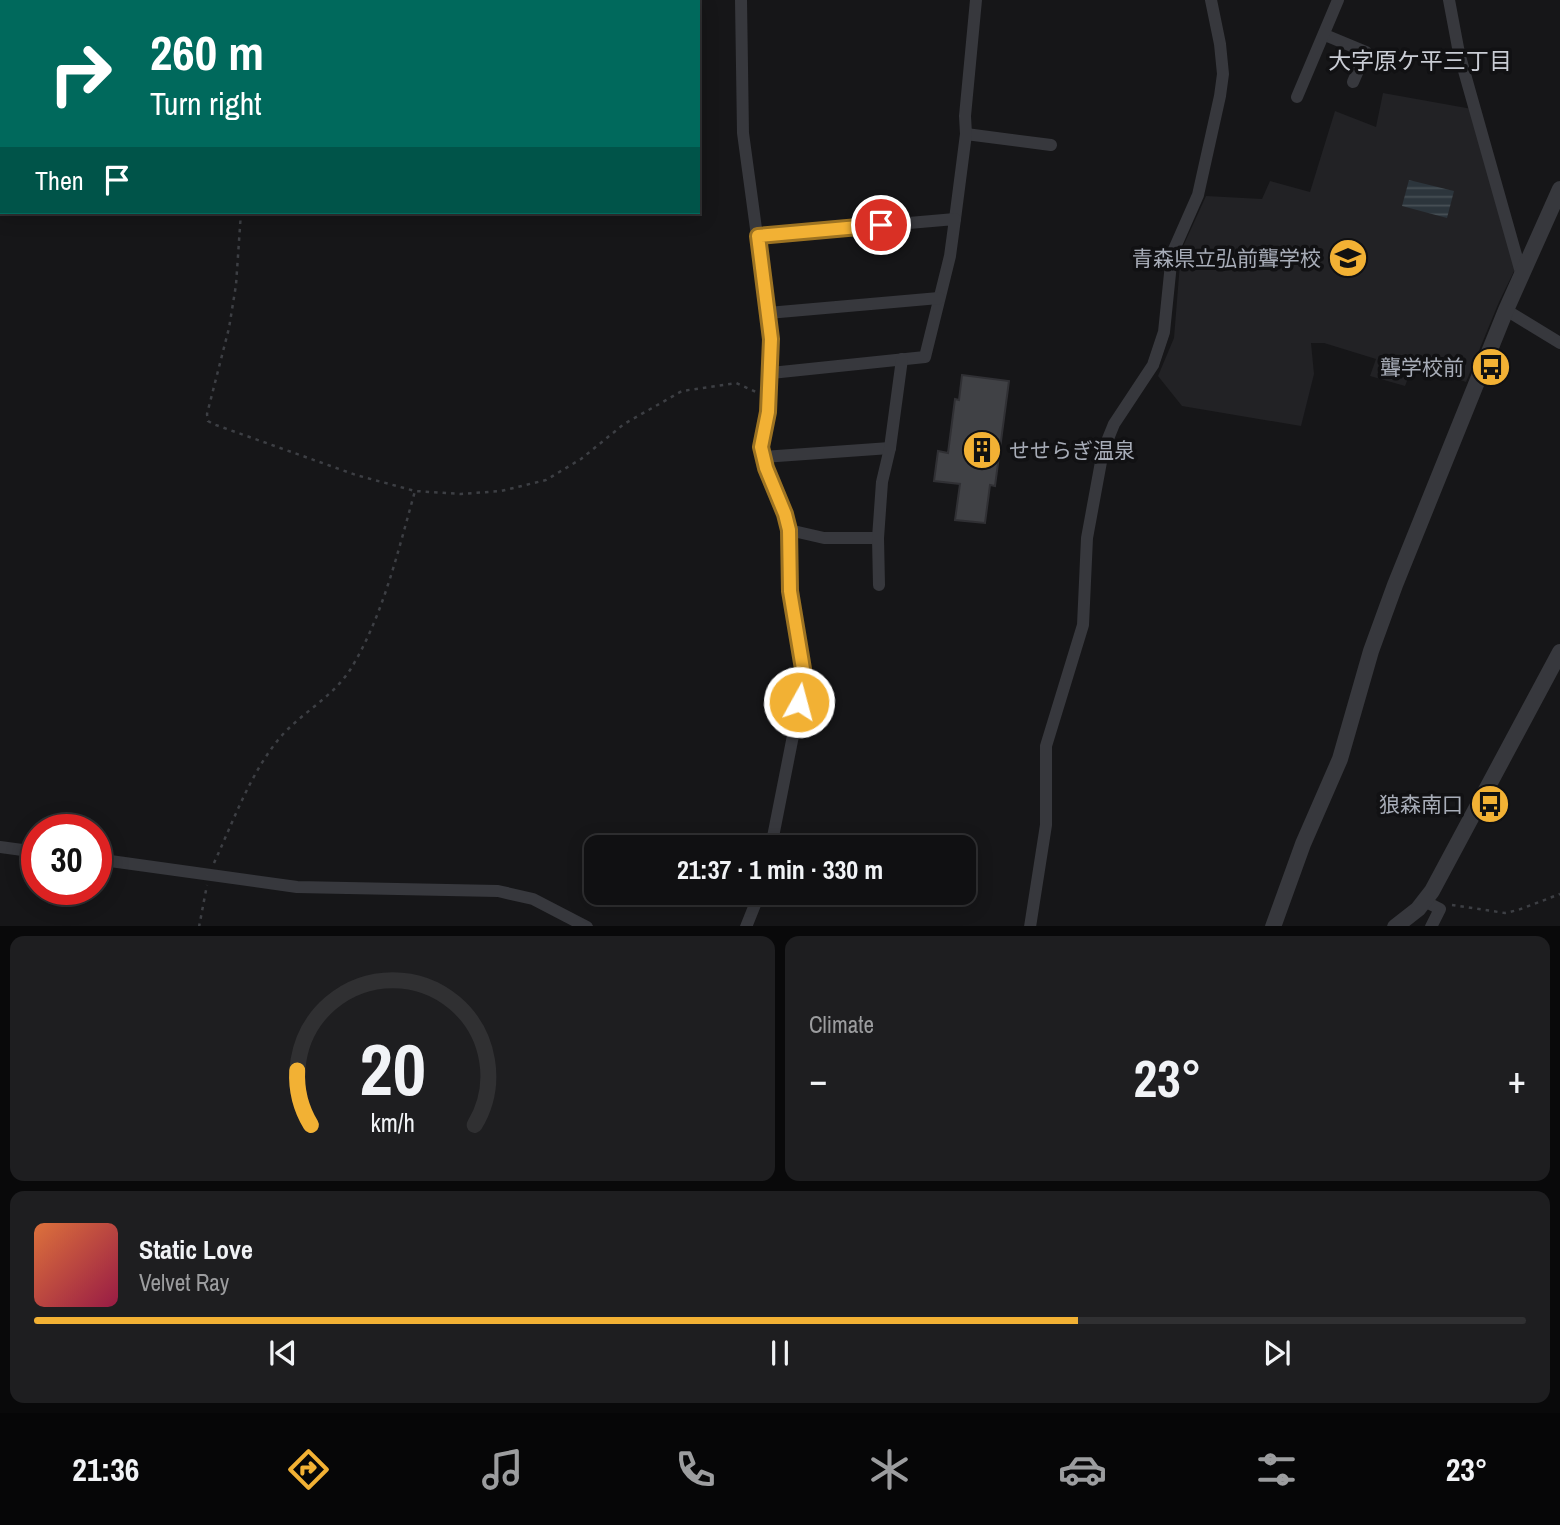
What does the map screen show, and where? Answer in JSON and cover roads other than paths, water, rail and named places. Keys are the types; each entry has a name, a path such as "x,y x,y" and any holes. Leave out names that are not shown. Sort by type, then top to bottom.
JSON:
{"street":[{"path":"741,0 743,133 768,313 771,373 762,433 763,457 789,530 790,591 804,675 773,835"},
{"path":"771,373 925,356 950,256 966,134 965,116 976,0"},
{"path":"1030,926 1046,825 1046,746 1083,625 1087,538 1103,451 1114,424 1153,365 1164,332 1172,254 1198,195 1220,96 1223,74 1211,0"},
{"path":"1297,97 1338,0"},
{"path":"1449,0 1459,53 1522,276"},
{"path":"1325,35 1366,52 1353,82"},
{"path":"966,134 1051,145"},
{"path":"1273,926 1303,844 1340,759 1381,623 1506,310 1560,189"},
{"path":"758,236 954,219"},
{"path":"768,313 939,298"},
{"path":"1506,310 1560,343"},
{"path":"879,585 878,538 882,482 890,448 902,359"},
{"path":"763,457 890,448"},
{"path":"789,530 824,538 878,538"},
{"path":"1431,926 1433,905 1560,652"},
{"path":"0,847 21,850"},
{"path":"112,861 297,887 498,891 533,899 587,926"},
{"path":"746,926 755,905"},
{"path":"1395,926 1433,905"}],"place":[{"name":"青森県立弘前聾学校","path":"1348,258"},
{"name":"聾学校前","path":"1491,367"},
{"name":"せせらぎ温泉","path":"982,450"},
{"name":"狼森南口","path":"1490,804"}],"district":[{"name":"大字原ケ平三丁目","path":"1420,60"}]}
